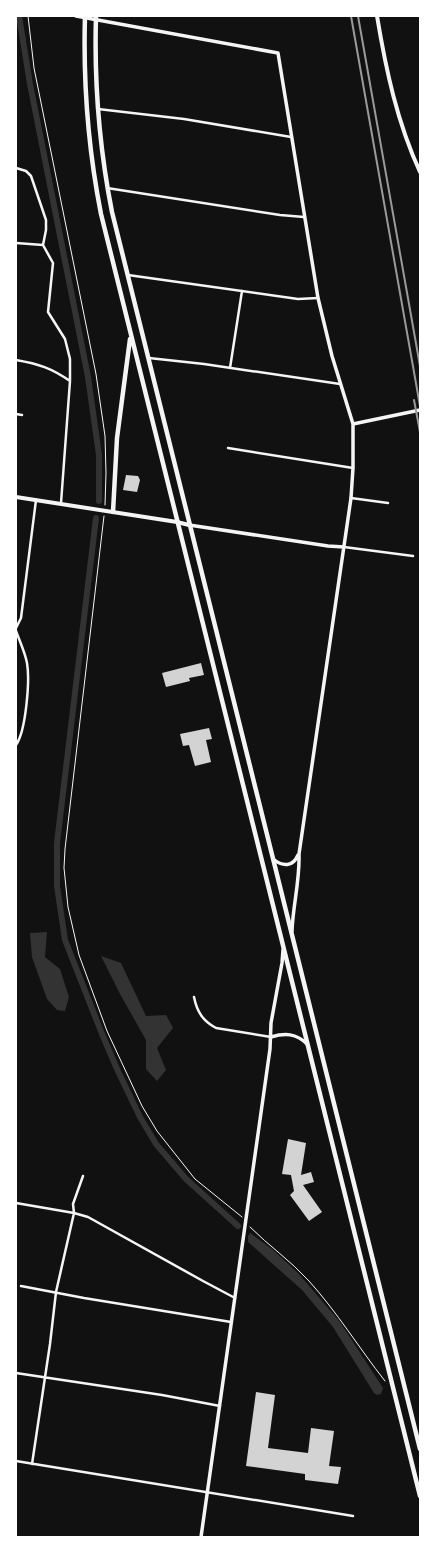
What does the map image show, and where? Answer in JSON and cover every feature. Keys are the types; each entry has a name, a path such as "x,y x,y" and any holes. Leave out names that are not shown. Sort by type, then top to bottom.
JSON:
{"highway":[{"path":"85,17 85,93 93,173 105,232 420,1496"},
{"path":"96,18 95,62 97,109 107,188 189,525 420,1449"},
{"path":"113,512 116,438 127,368 130,334"}],"main road":[{"path":"377,16 396,109 411,152 420,172"},
{"path":"16,497 189,525"}],"street":[{"path":"76,16 96,18 278,53 318,298 353,424 353,468 350,498 299,854 299,873 293,914 292,936"},
{"path":"97,109 184,119 291,136"},
{"path":"16,168 22,169 29,173 46,220 43,245 53,263 48,312 65,339 70,359 70,381 61,504"},
{"path":"107,188 280,215 304,217"},
{"path":"16,243 43,245"},
{"path":"127,275 298,300 318,298"},
{"path":"230,368 242,291"},
{"path":"148,358 196,363 341,384"},
{"path":"16,360 36,363 58,373 70,381"},
{"path":"353,424 420,410"},
{"path":"16,414 22,415"},
{"path":"228,448 353,468"},
{"path":"350,498 388,503"},
{"path":"16,628 21,618 36,500"},
{"path":"189,525 328,546 413,556"},
{"path":"16,631 28,671 24,721 22,733 16,745"},
{"path":"272,858 279,863 289,865 299,854"},
{"path":"201,1537 283,948"},
{"path":"194,997 200,1015 216,1028 271,1037 283,1034 293,1035 300,1038 307,1044"},
{"path":"32,1464 56,1292 74,1213 73,1204 83,1176"},
{"path":"16,1203 74,1213 88,1217 203,1282 235,1298"},
{"path":"22,1286 84,1298 232,1322"},
{"path":"16,1373 162,1395 220,1406"},
{"path":"16,1461 353,1516"}],"path":[{"path":"28,16 34,68 96,374 105,436 105,503"},
{"path":"104,518 65,849 64,868 68,907 79,955 107,1031 142,1106 157,1131 195,1179 241,1217"},
{"path":"249,1226 308,1280 329,1304 385,1381"}],"shaded area":[{"path":"47,932 45,957 60,969 69,997 65,1011 57,1010 47,999 32,957 30,933"},
{"path":"101,956 121,963 146,1016 166,1015 173,1028 157,1048 166,1070 157,1081 146,1069 146,1040"},
{"path":"250,1233 272,1249 298,1273 340,1322 383,1388 381,1394 377,1395 374,1393 333,1327 302,1290 248,1242 248,1236"}],"building":[{"path":"126,475 138,476 140,480 137,492 123,490"},
{"path":"201,663 204,675 189,678 190,681 166,687 162,673"},
{"path":"209,728 212,739 206,740 211,762 195,766 189,745 183,746 180,734"},
{"path":"288,1139 306,1143 301,1175 311,1172 314,1182 303,1185 322,1212 309,1221 290,1195 294,1191 291,1175 282,1174"},
{"path":"256,1392 275,1395 268,1448 308,1453 311,1428 334,1431 329,1466 341,1467 338,1484 305,1480 305,1474 246,1466"}],"waterway":[{"path":"19,16 30,84 88,377 99,455 99,501"},
{"path":"96,518 57,843 57,886 65,940 117,1069 140,1117 156,1144 186,1179 238,1226"}],"railway":[{"path":"351,16 420,406"},
{"path":"358,16 420,366"},
{"path":"414,400 420,432"}]}
